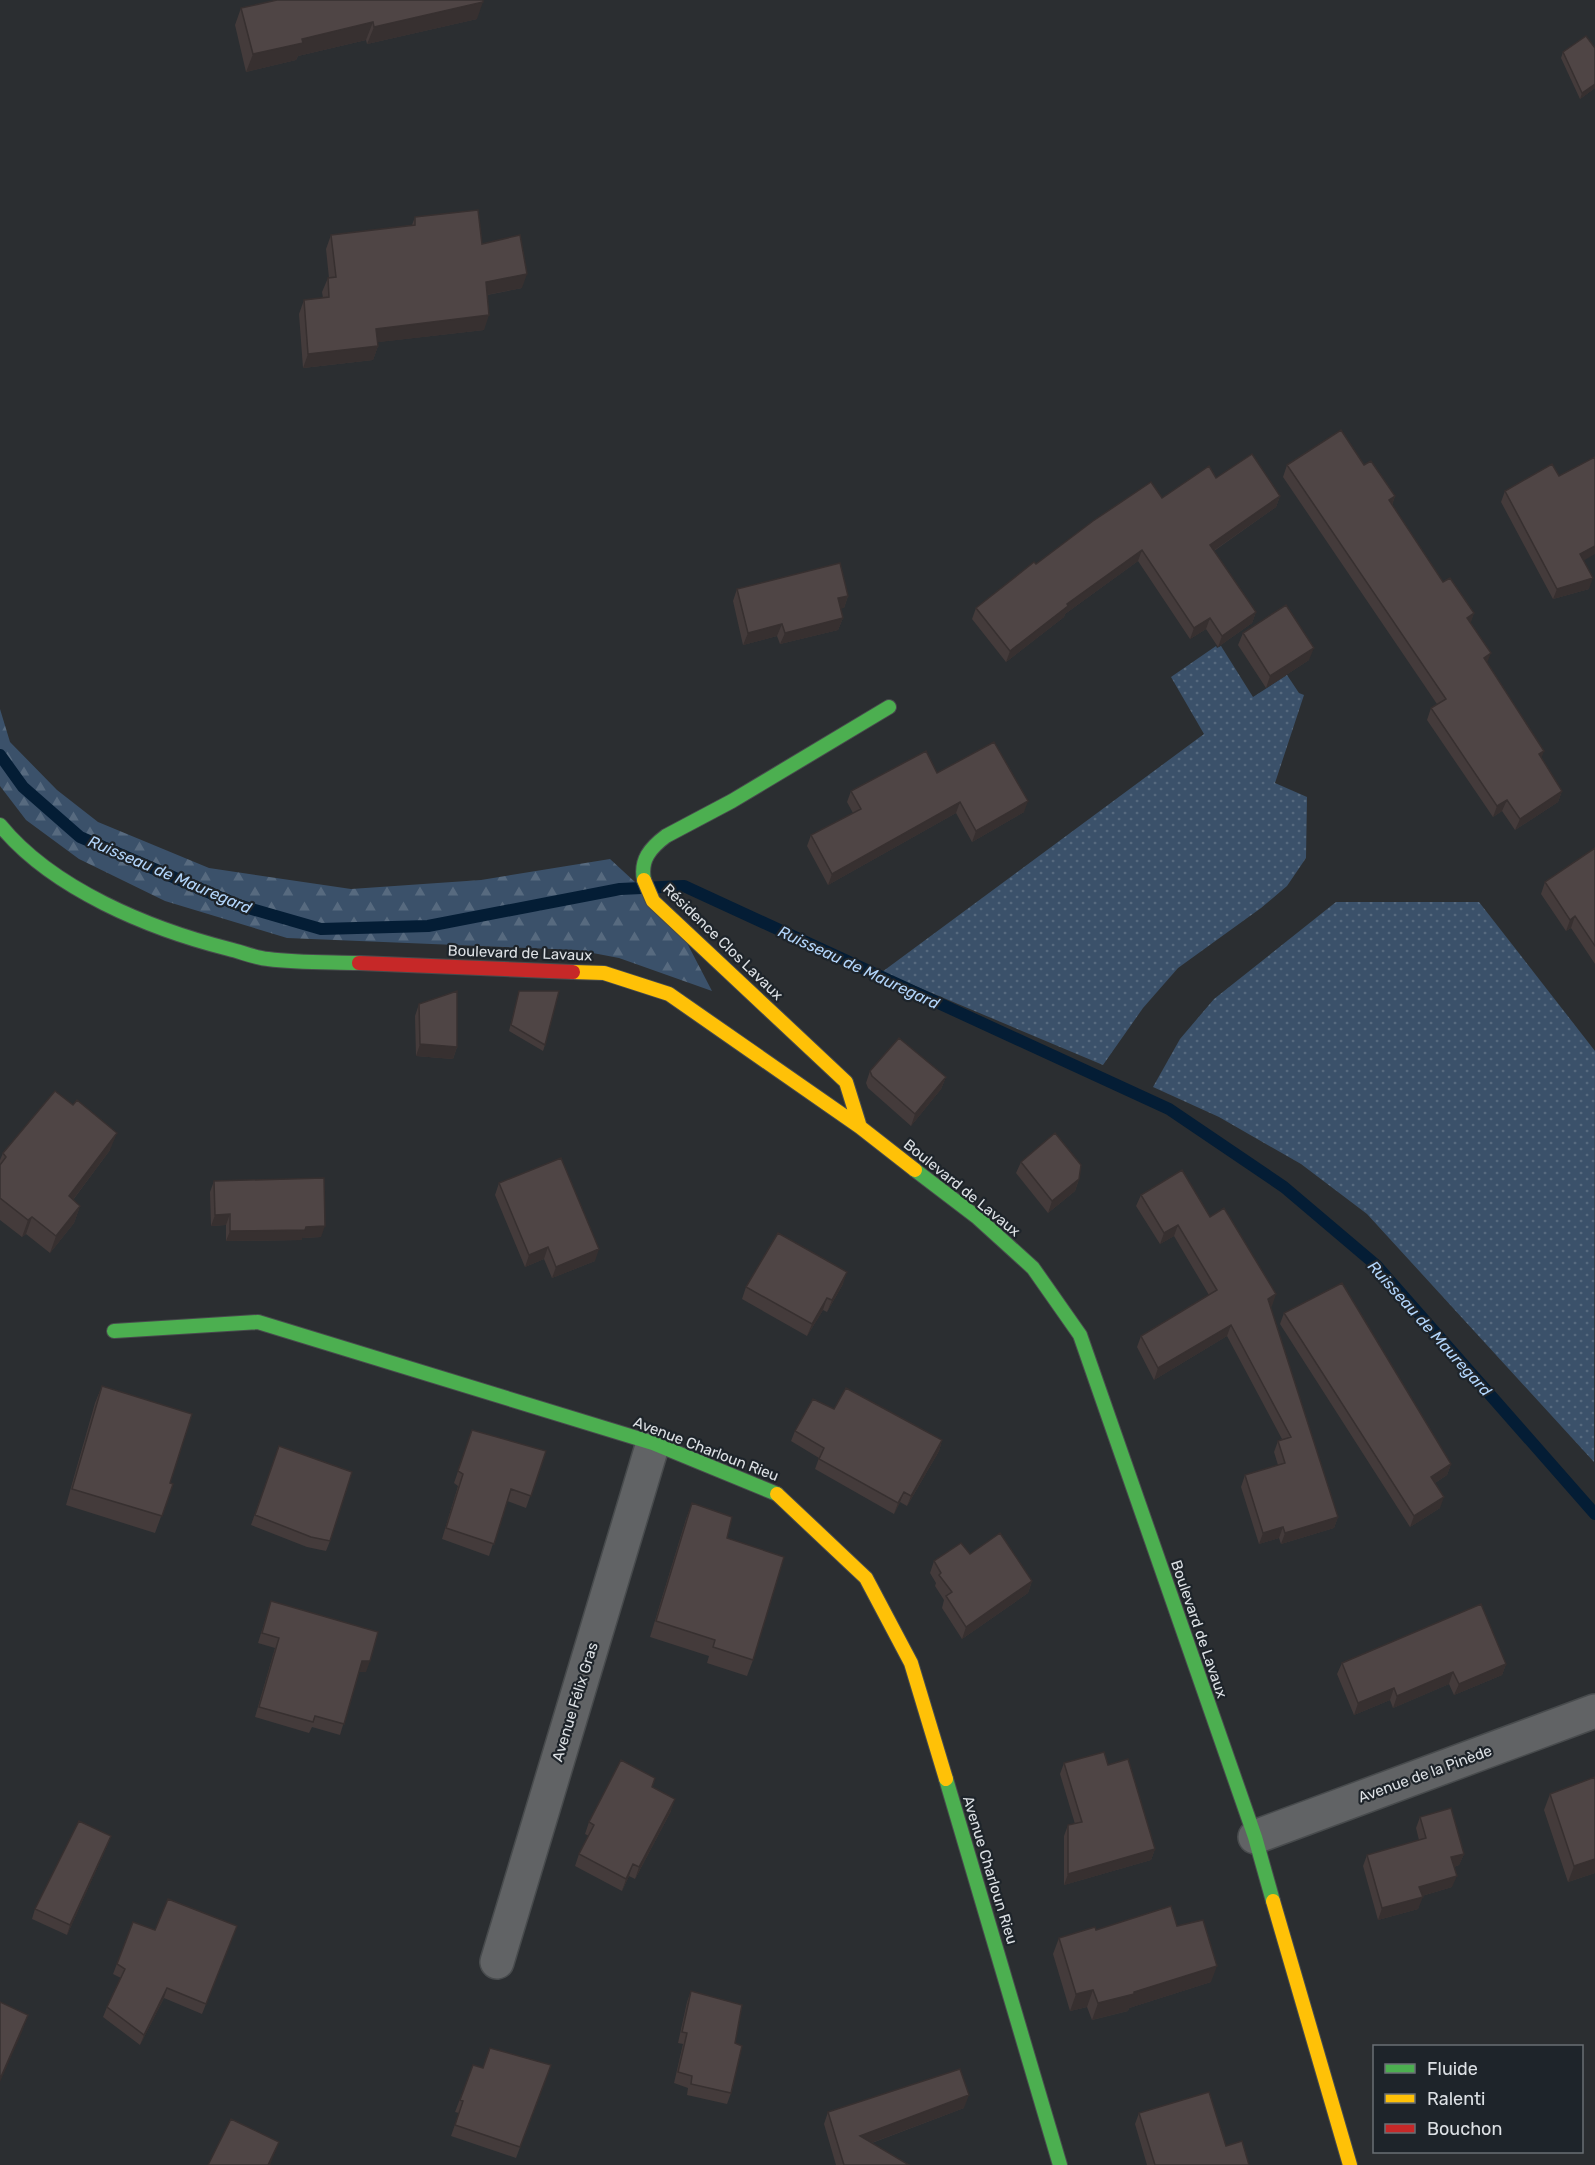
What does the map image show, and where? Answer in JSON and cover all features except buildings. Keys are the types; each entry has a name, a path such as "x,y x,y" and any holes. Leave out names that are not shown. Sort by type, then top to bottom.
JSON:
{"street":[{"name":"Résidence Clos Lavaux","path":"860,1127 846,1082 653,901 644,881 641,867 650,850 664,838 889,707"},
{"name":"Boulevard de Lavaux","path":"0,825 12,840 62,881 128,914 190,939 267,959 604,973 669,994 860,1127 978,1218 1033,1268 1080,1335 1255,1837 1350,2165"},
{"name":"Avenue Charloun Rieu","path":"114,1331 258,1322 653,1443 780,1495 866,1578 911,1663 1060,2165"},
{"name":"Avenue Félix Gras","path":"497,1962 653,1443"},
{"name":"Avenue de la Pinède","path":"1255,1837 1595,1711"}],"green space":[{"path":"1216,646 1217,648 1221,646 1253,697 1287,675 1299,693 1304,695 1275,783 1307,797 1306,858 1287,886 1261,908 1178,968 1143,1008 1103,1065 882,972 1204,734 1171,677"},
{"path":"0,709 10,742 57,790 98,822 209,868 351,889 481,880 610,859 674,918 712,991 619,958 577,950 287,938 165,901 79,859 26,820 0,786"},
{"path":"1336,902 1479,902 1595,1051 1594,1462 1367,1214 1301,1164 1219,1117 1153,1087 1180,1039 1214,999"}],"waterway":[{"name":"Ruisseau de Mauregard","path":"0,755 23,787 80,837 238,905 321,929 428,926 620,889 684,886 1169,1109 1284,1187 1376,1265 1595,1514"}],"traffic: fast":[{"path":"644,880 645,860 655,845 666,836 732,801 889,707"},
{"path":"0,825 47,869 74,887 104,904 167,930 263,958 302,962 359,963"},
{"path":"915,1170 978,1218 1033,1268 1080,1335 1255,1837 1273,1901"},
{"path":"114,1331 258,1322 653,1443 777,1494"},
{"path":"946,1779 1060,2165"}],"traffic: slow":[{"path":"644,880 653,901 846,1082 860,1127"},
{"path":"573,972 604,973 669,994 860,1127 915,1170"},
{"path":"777,1494 866,1578 911,1663 946,1779"},
{"path":"1273,1901 1350,2165"}],"traffic: jam":[{"path":"359,963 573,972"}]}
